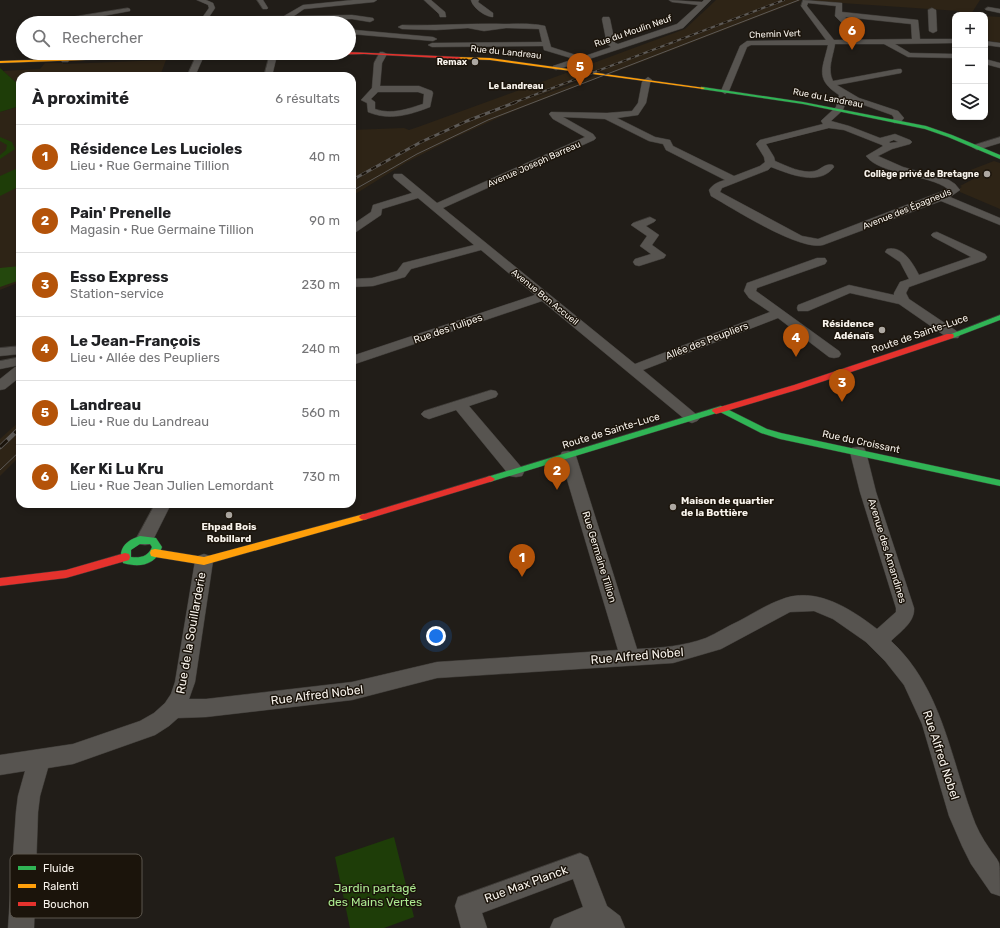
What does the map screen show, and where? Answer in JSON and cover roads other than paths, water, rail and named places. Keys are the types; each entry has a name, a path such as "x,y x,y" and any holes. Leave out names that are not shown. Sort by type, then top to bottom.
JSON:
{"street":[{"path":"201,0 211,4 212,8 207,16"},
{"path":"260,0 265,8"},
{"path":"290,16 296,10 322,3 374,0"},
{"path":"427,0 443,14 440,22 433,29 429,56"},
{"path":"476,0 474,1 490,15"},
{"path":"672,0 706,2"},
{"path":"838,14 840,4 807,0 804,6 817,17 832,42 826,75 831,84 844,93 895,114 899,118 897,121"},
{"path":"362,1 370,9"},
{"name":"Rue du Moulin Neuf","path":"556,68 680,26 706,2"},
{"path":"85,16 126,7 133,16"},
{"path":"988,9 1000,11"},
{"path":"916,42 932,10"},
{"path":"838,14 882,12"},
{"path":"861,13 924,26 944,32"},
{"path":"838,14 856,32"},
{"path":"356,18 370,20"},
{"path":"606,19 611,44 618,47"},
{"path":"402,27 440,22 476,28 500,28 506,26 540,27 543,30 546,44 549,49 580,59"},
{"path":"356,33 432,42 546,44"},
{"path":"832,42 952,41"},
{"name":"Chemin Vert","path":"725,91 744,46 747,44 832,42"},
{"path":"886,42 908,55 924,62"},
{"path":"988,43 1000,45"},
{"name":"Rue du Landreau","path":"356,54 490,59 778,98 897,121 939,132 1000,157"},
{"path":"376,89 419,89 429,93 427,105 403,114 380,115 371,110 371,102 362,100 376,89 378,63 382,54"},
{"path":"908,55 952,56"},
{"path":"988,57 994,57"},
{"name":"Rue du Landreau","path":"0,62 27,60"},
{"path":"193,72 198,60"},
{"path":"269,72 272,60"},
{"path":"988,62 1000,66"},
{"path":"831,84 898,71"},
{"path":"607,116 635,113 638,111 648,80"},
{"path":"770,163 769,157 761,144 763,142 829,125 826,121 840,107 844,93"},
{"name":"Avenue Joseph Barreau","path":"436,207 591,138 554,114 607,116"},
{"path":"607,116 652,139 667,142 669,148 733,180 764,168 770,163"},
{"name":"Avenue des Épagneuls","path":"733,180 715,188 715,194 800,240 819,243 954,192 954,188 931,177 899,169 872,157 871,156 874,153 887,148 884,143 846,128 829,125"},
{"path":"977,147 1000,140"},
{"path":"770,163 809,175 826,171 830,167"},
{"name":"Avenue Bon Accueil","path":"398,176 692,418"},
{"path":"356,227 377,213 377,207 420,194"},
{"path":"941,197 1000,222"},
{"path":"639,262 660,255 646,246 652,235 637,225 650,220"},
{"path":"903,301 900,293 904,285 981,257 936,234"},
{"path":"356,283 373,282 401,274 407,266 483,246"},
{"path":"891,252 905,260 916,280"},
{"path":"821,261 755,284 751,286 750,291 753,295 780,313 834,354"},
{"path":"803,308 849,289 903,301 953,335"},
{"name":"Rue des Tulipes","path":"356,360 544,296"},
{"name":"Allée des Peupliers","path":"633,369 780,313"},
{"name":"Route de Sainte-Luce","path":"155,553 204,561 280,539 331,527 858,367 953,335 1000,317"},
{"path":"0,352 16,350"},
{"path":"0,365 16,363"},
{"path":"0,386 16,373"},
{"path":"429,414 491,394"},
{"path":"459,404 516,472"},
{"name":"Rue du Croissant","path":"721,409 764,431 1000,483"},
{"name":"Avenue des Amandines","path":"858,452 868,492 905,608 904,615 878,641"},
{"name":"Rue Germaine Tillion","path":"568,456 630,658"},
{"path":"145,539 161,508"},
{"path":"145,539 153,541 156,544 157,547 155,553 147,560 136,563 131,562 125,557 125,550 127,547 136,541 145,539"},
{"path":"0,582 66,574 125,557"},
{"name":"Rue de la Souillarderie","path":"0,765 73,754 136,733 158,723 175,709 183,693 204,561"},
{"name":"Rue Alfred Nobel","path":"175,709 206,708 352,691 375,687 408,676 437,670 673,655 714,643 779,608 799,602 811,603 838,612 851,620 878,641 898,661 922,700 934,726 952,788 970,839 1000,884"},
{"path":"25,854 29,796 39,760"},
{"name":"Rue Max Planck","path":"474,928 467,906 580,865 606,921 563,928"},
{"path":"21,928 22,918"}],"tram line":[{"path":"356,189 417,154 488,120 799,0"},
{"path":"0,470 16,455"}],"railway":[{"path":"513,103 784,0"},
{"path":"356,178 421,142 467,121 516,102"},
{"path":"0,447 16,432"}],"place":[{"name":"Ker Ki Lu Kru","path":"852,50"},
{"name":"Remax","path":"475,62"},
{"name":"Landreau","path":"580,86"},
{"name":"Collège privé de Bretagne","path":"987,174"},
{"name":"Résidence Adénaïs","path":"882,330"},
{"name":"Le Jean-François","path":"796,357"},
{"name":"Esso Express","path":"842,402"},
{"name":"Pain' Prenelle","path":"557,490"},
{"name":"Maison de quartier de la Bottière","path":"673,507"},
{"name":"Ehpad Bois Robillard","path":"229,515"},
{"name":"Résidence Les Lucioles","path":"522,577"}],"district":[{"name":"Le Landreau","path":"516,86"}],"park label":[{"name":"Jardin partagé des Mains Vertes","path":"375,895"}]}
